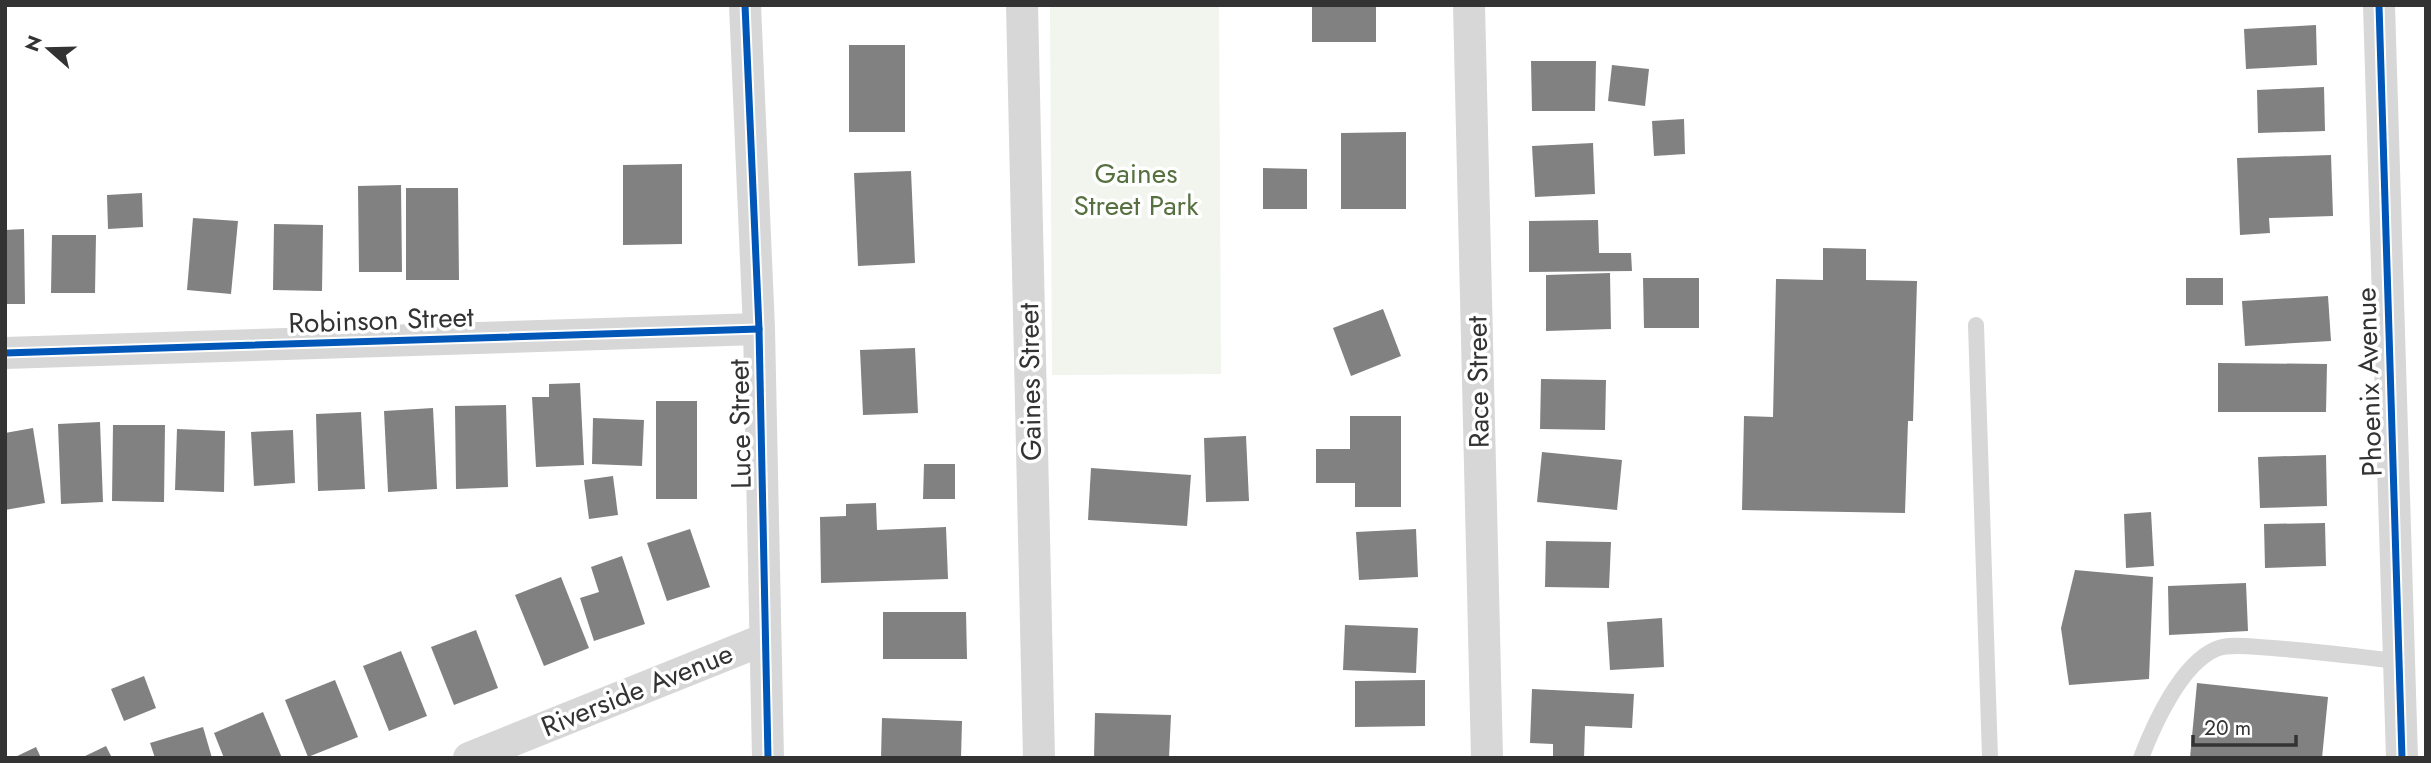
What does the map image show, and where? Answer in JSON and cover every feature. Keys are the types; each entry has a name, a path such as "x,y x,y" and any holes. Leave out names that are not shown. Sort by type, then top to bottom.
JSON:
{"street":[{"name":"Luce Street","path":"745,5 758,329 768,758"},
{"name":"Gaines Street","path":"1022,5 1039,758"},
{"name":"Race Street","path":"1469,5 1487,758"},
{"name":"Phoenix Avenue","path":"2379,5 2402,758"},
{"name":"Robinson Street","path":"5,353 758,329"},
{"name":"Riverside Avenue","path":"469,758 765,639"}],"lane":[{"path":"1976,325 1990,758"},
{"path":"2141,758 2149,736 2175,690 2195,664 2218,648 2287,649 2398,661"}],"green space":[{"name":"Gaines Street Park","path":"1050,5 1219,5 1221,374 1052,375"}],"building":[{"path":"1312,5 1376,5 1376,42 1312,42"},
{"path":"2316,25 2317,65 2246,69 2244,29"},
{"path":"849,45 905,45 905,132 849,132"},
{"path":"1531,61 1596,61 1595,111 1532,111"},
{"path":"1612,65 1649,69 1645,106 1608,101"},
{"path":"2324,87 2325,131 2258,133 2257,90"},
{"path":"1684,119 1685,154 1654,156 1652,121"},
{"path":"1406,132 1406,209 1341,209 1341,133"},
{"path":"1593,143 1595,194 1535,197 1532,146"},
{"path":"2331,155 2333,216 2269,218 2270,233 2240,235 2237,158"},
{"path":"682,164 682,244 623,245 623,165"},
{"path":"1263,168 1307,169 1307,209 1263,209"},
{"path":"911,171 915,263 858,266 854,173"},
{"path":"401,185 402,272 359,272 358,186"},
{"path":"406,188 458,188 459,280 406,280"},
{"path":"142,193 143,227 108,229 107,195"},
{"path":"193,218 238,221 231,294 187,290"},
{"path":"1598,220 1599,253 1631,253 1632,271 1529,272 1529,221"},
{"path":"274,224 323,225 322,291 273,290"},
{"path":"24,229 25,304 5,304 5,230"},
{"path":"52,235 96,235 95,293 51,293"},
{"path":"1823,248 1866,249 1866,280 1917,281 1913,421 1908,421 1905,513 1742,510 1744,416 1773,417 1776,279 1823,280"},
{"path":"1610,273 1611,329 1546,331 1546,275"},
{"path":"1643,278 1699,278 1699,328 1644,328"},
{"path":"2186,278 2223,278 2223,305 2186,305"},
{"path":"2328,296 2331,341 2245,346 2242,301"},
{"path":"1383,309 1401,356 1351,376 1333,328"},
{"path":"915,348 918,413 863,415 860,350"},
{"path":"2218,363 2327,364 2326,412 2218,412"},
{"path":"1541,379 1606,380 1605,430 1540,429"},
{"path":"580,383 584,465 536,467 532,397 549,397 549,384"},
{"path":"656,401 697,401 697,499 656,499"},
{"path":"506,405 508,487 456,489 455,406"},
{"path":"433,408 437,489 388,492 384,411"},
{"path":"361,412 365,489 318,491 316,414"},
{"path":"1350,416 1401,416 1401,507 1355,507 1355,483 1316,483 1316,449 1350,449"},
{"path":"593,418 644,420 642,466 592,464"},
{"path":"100,422 103,502 61,504 58,424"},
{"path":"113,425 165,425 164,502 112,501"},
{"path":"33,428 45,503 5,510 5,433"},
{"path":"177,429 225,431 224,492 175,490"},
{"path":"293,430 295,483 254,486 251,432"},
{"path":"1246,436 1249,501 1206,502 1204,438"},
{"path":"1542,452 1622,460 1617,510 1537,502"},
{"path":"2326,455 2327,506 2260,508 2258,457"},
{"path":"924,464 955,464 955,499 923,499"},
{"path":"1091,468 1191,475 1187,526 1088,520"},
{"path":"613,476 618,515 589,519 584,480"},
{"path":"876,503 877,530 946,527 948,579 821,583 820,517 846,516 846,504"},
{"path":"2151,512 2154,566 2126,568 2124,514"},
{"path":"2325,523 2326,566 2265,568 2264,524"},
{"path":"690,529 710,587 667,601 647,543"},
{"path":"1416,529 1418,577 1359,580 1356,532"},
{"path":"1546,541 1611,542 1609,588 1545,587"},
{"path":"622,556 645,624 594,641 580,598 599,592 591,567"},
{"path":"2075,570 2153,577 2149,679 2069,685 2061,628"},
{"path":"561,577 589,648 544,666 515,595"},
{"path":"2246,583 2248,631 2169,635 2168,586"},
{"path":"883,612 966,612 967,659 883,659"},
{"path":"1662,618 1664,667 1610,670 1607,622"},
{"path":"1345,625 1418,628 1416,673 1343,670"},
{"path":"476,630 498,688 454,705 431,647"},
{"path":"401,651 427,716 389,731 363,666"},
{"path":"144,676 156,708 124,721 111,689"},
{"path":"335,680 358,737 308,757 285,700"},
{"path":"1425,680 1425,726 1355,727 1355,681"},
{"path":"2197,683 2328,697 2322,758 2190,758"},
{"path":"1532,689 1634,694 1632,728 1585,726 1584,758 1553,758 1553,744 1530,743"},
{"path":"263,712 282,758 224,758 214,733"},
{"path":"1095,713 1171,715 1169,758 1094,758"},
{"path":"882,718 962,721 961,758 881,758"},
{"path":"203,727 212,758 155,758 150,743"},
{"path":"106,746 112,758 81,758"},
{"path":"36,747 41,758 13,758"}],"cycle path":[{"path":"745,5 759,329 768,758"},
{"path":"2379,5 2402,758"},
{"path":"5,353 759,329"}]}
